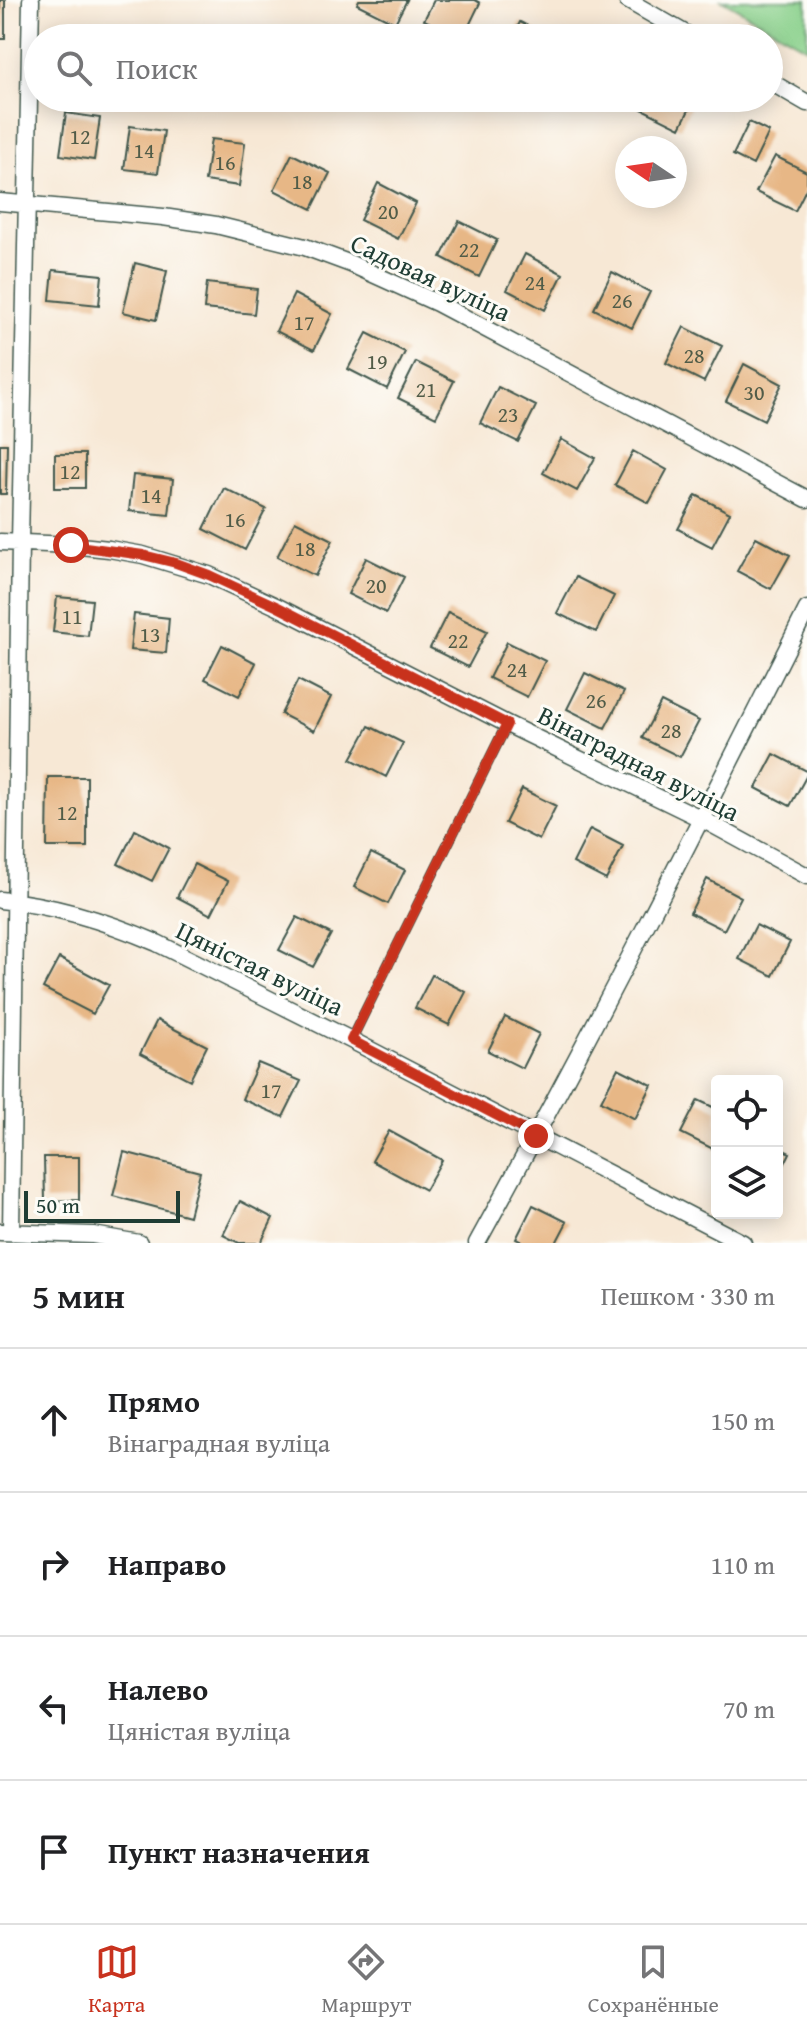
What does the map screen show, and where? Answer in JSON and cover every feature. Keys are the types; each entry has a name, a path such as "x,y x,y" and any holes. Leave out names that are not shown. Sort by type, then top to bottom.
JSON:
{"street":[{"path":"31,0 31,24"},
{"path":"627,0 669,24"},
{"path":"783,89 807,103"},
{"path":"29,112 20,542 8,901 6,1232 93,1235 139,1243"},
{"name":"Садовая вуліца","path":"0,202 163,217 216,225 305,247 393,282 479,324 807,499"},
{"name":"Вінаградная вуліца","path":"0,542 71,545 131,553 176,563 209,575 702,819 807,876"},
{"path":"477,1243 702,819 807,609"},
{"name":"Цяністая вуліца","path":"8,901 75,913 132,932 351,1040 743,1243"}],"lane":[{"path":"351,1040 507,724"}],"green space":[{"path":"722,0 807,0 807,48 783,34 783,24 764,24"}],"building":[{"path":"0,0 5,0 5,39 0,39"},
{"path":"359,0 407,0 395,23 357,4"},
{"path":"434,0 475,0 480,3 470,24 433,24 424,20"},
{"path":"648,112 688,112 680,128"},
{"path":"66,113 100,118 94,160 60,155"},
{"path":"749,122 769,132 753,165 733,155"},
{"path":"130,126 164,131 158,173 124,169"},
{"path":"211,139 245,143 239,186 205,181"},
{"path":"292,154 330,173 312,209 274,190"},
{"path":"775,156 807,172 807,187 795,211 756,192"},
{"path":"378,183 416,203 398,239 360,220"},
{"path":"459,221 497,240 479,277 441,257"},
{"path":"525,254 563,274 545,310 507,290"},
{"path":"135,263 167,271 156,320 123,312"},
{"path":"53,270 102,275 99,305 50,300"},
{"path":"612,272 650,292 632,328 594,309"},
{"path":"207,283 257,289 254,314 204,309"},
{"path":"294,294 332,314 314,350 276,331"},
{"path":"684,327 722,346 704,382 666,363"},
{"path":"367,333 405,352 387,389 348,369"},
{"path":"416,362 454,381 436,417 398,398"},
{"path":"744,364 782,384 764,420 726,401"},
{"path":"498,387 536,406 518,442 480,423"},
{"path":"561,439 595,458 577,491 543,473"},
{"path":"0,444 7,444 6,494 0,494"},
{"path":"633,451 667,470 649,503 615,485"},
{"path":"55,454 85,454 85,488 55,488"},
{"path":"133,475 173,479 169,515 129,511"},
{"path":"224,488 266,509 245,550 204,529"},
{"path":"696,495 730,513 712,547 678,529"},
{"path":"295,521 333,540 315,576 277,557"},
{"path":"756,537 790,555 771,589 737,571"},
{"path":"366,558 404,577 386,613 348,594"},
{"path":"576,577 614,596 596,632 557,613"},
{"path":"57,597 92,600 88,636 53,632"},
{"path":"448,612 487,631 468,667 430,648"},
{"path":"134,614 169,618 166,653 130,650"},
{"path":"507,642 545,661 527,697 489,678"},
{"path":"222,645 256,663 239,696 205,679"},
{"path":"585,673 624,692 605,728 567,709"},
{"path":"298,680 331,697 314,731 281,714"},
{"path":"661,702 699,721 680,757 642,738"},
{"path":"369,726 403,743 386,777 351,759"},
{"path":"774,754 807,771 790,806 756,788"},
{"path":"48,777 87,777 87,847 47,847"},
{"path":"522,789 556,806 539,840 505,823"},
{"path":"590,829 623,846 606,880 573,863"},
{"path":"135,830 169,848 152,881 118,864"},
{"path":"371,853 405,870 388,904 354,887"},
{"path":"194,864 228,881 211,915 177,897"},
{"path":"707,879 741,897 724,930 690,913"},
{"path":"297,917 331,934 313,967 279,950"},
{"path":"756,925 790,942 773,976 739,959"},
{"path":"59,958 109,985 93,1014 43,988"},
{"path":"432,975 466,992 449,1025 415,1008"},
{"path":"505,1017 539,1034 522,1068 488,1051"},
{"path":"157,1020 207,1046 190,1080 140,1054"},
{"path":"258,1063 301,1081 283,1117 242,1099"},
{"path":"618,1068 652,1085 635,1119 601,1101"},
{"path":"698,1100 711,1106 711,1148 681,1133"},
{"path":"389,1131 442,1160 425,1190 372,1161"},
{"path":"783,1150 790,1153 783,1167"},
{"path":"124,1152 200,1172 189,1216 113,1196"},
{"path":"44,1157 79,1157 79,1200 45,1201"},
{"path":"240,1201 273,1218 261,1243 239,1243 223,1235"},
{"path":"533,1205 567,1222 556,1243 524,1243 516,1239"}],"route":[{"path":"71,545 143,555 209,575 507,724 351,1040 536,1136"}]}
